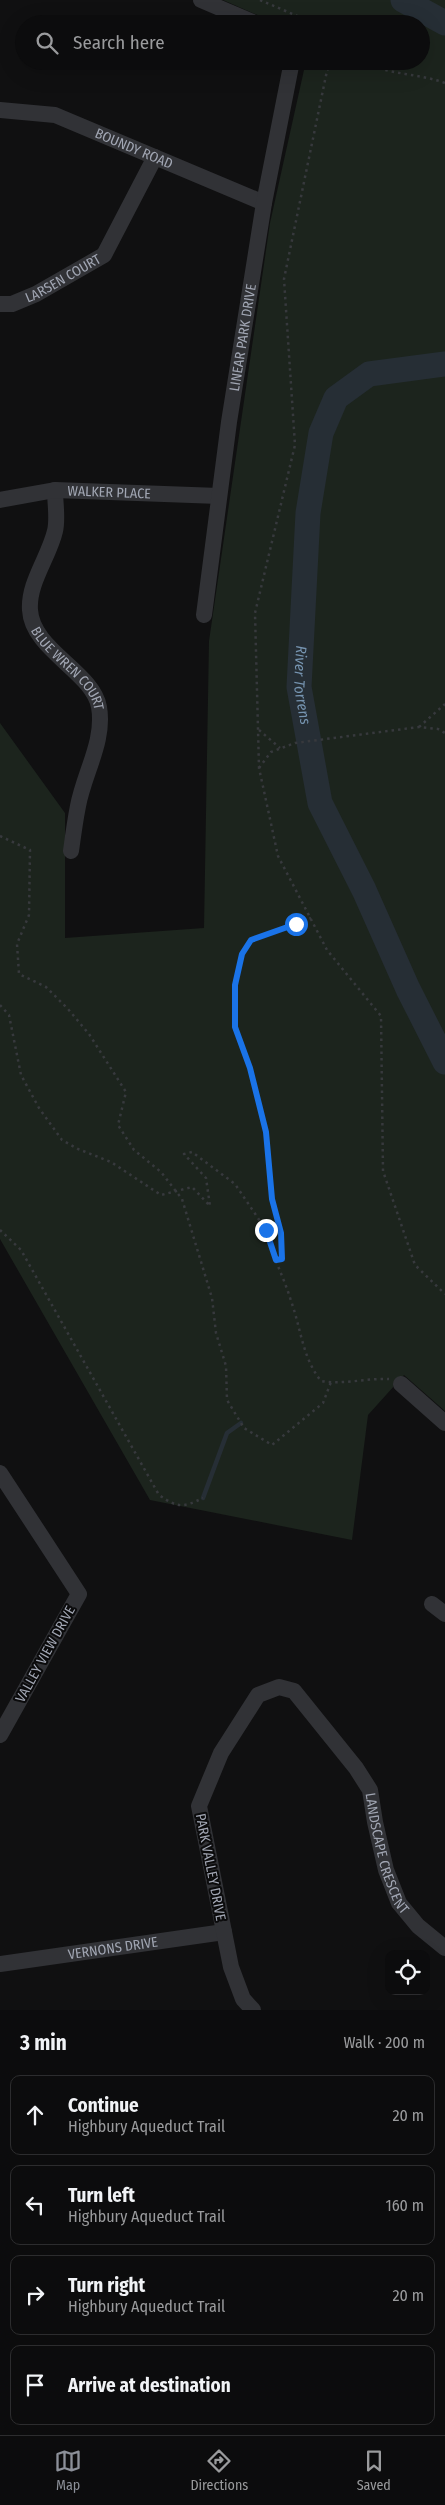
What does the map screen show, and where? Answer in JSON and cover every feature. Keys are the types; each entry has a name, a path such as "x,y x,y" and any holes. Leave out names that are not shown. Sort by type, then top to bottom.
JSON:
{"street":[{"path":"201,0 236,15"},
{"name":"LINEAR PARK DRIVE","path":"204,615 229,422 264,203 290,70"},
{"name":"BOUNDY ROAD","path":"0,110 55,115 264,203"},
{"name":"LARSEN COURT","path":"0,304 12,304 36,294 104,255 155,157"},
{"name":"WALKER PLACE","path":"0,500 55,490 219,496"},
{"name":"BLUE WREN COURT","path":"55,490 55,530 30,598 31,622 41,638 94,693 99,706 99,728 95,749 78,805 71,851"},
{"path":"401,1384 445,1422"},
{"name":"VALLEY VIEW DRIVE","path":"0,1473 79,1594 0,1735"},
{"name":"PARK VALLEY DRIVE","path":"253,2010 243,1999 232,1967 199,1806 221,1753 258,1695 279,1687"},
{"name":"LANDSCAPE CRESCENT","path":"279,1687 294,1691 356,1768 370,1790 386,1870 399,1903 418,1926 445,1948"},
{"name":"VERNONS DRIVE","path":"0,1964 224,1932"}],"path":[{"path":"260,0 293,14"},
{"path":"327,70 284,280 295,445 255,614 259,768 278,856 328,950 381,1016 383,1171 415,1265 445,1294"},
{"path":"387,70 427,76 445,83"},
{"path":"419,727 445,704"},
{"path":"259,768 271,752 295,742 419,727 438,729 445,733"},
{"path":"258,728 271,742 280,748"},
{"path":"0,836 30,850 29,915 17,944 19,974 46,987 89,1034 126,1092 118,1125 134,1150 161,1172 182,1199 212,1298 216,1333 226,1366 227,1400 244,1428 272,1445 323,1403 331,1382"},
{"path":"276,1260 282,1259 281,1233 272,1199 266,1132 250,1068 235,1027 235,985 242,954 251,940 311,918"},
{"path":"0,1005 9,1015 21,1075 40,1108 62,1140 78,1149 111,1162 161,1195 192,1187 210,1206 206,1178 184,1154 192,1152 235,1184 266,1230 292,1302 304,1350 314,1371 321,1380 331,1382 372,1378 394,1379 401,1384"},
{"path":"0,1230 21,1250 159,1494 175,1506 189,1505 203,1498"}],"shaded area":[{"path":"223,0 445,0 445,1411 404,1375 368,1415 352,1540 150,1500 0,1239 0,723 65,813 65,938 204,928 209,641 270,223 304,70 430,70 430,15 257,15"}],"waterway":[{"name":"River Torrens","path":"403,0 445,23"},
{"name":"River Torrens","path":"445,364 369,374 336,398 321,433 308,513 299,687 320,803 364,890 408,989 445,1062"},
{"path":"203,1498 227,1433 241,1423"}],"route":[{"path":"266,1230 276,1260 282,1259 281,1233 272,1199 266,1132 250,1068 235,1027 235,985 242,954 251,940 296,924"}]}
